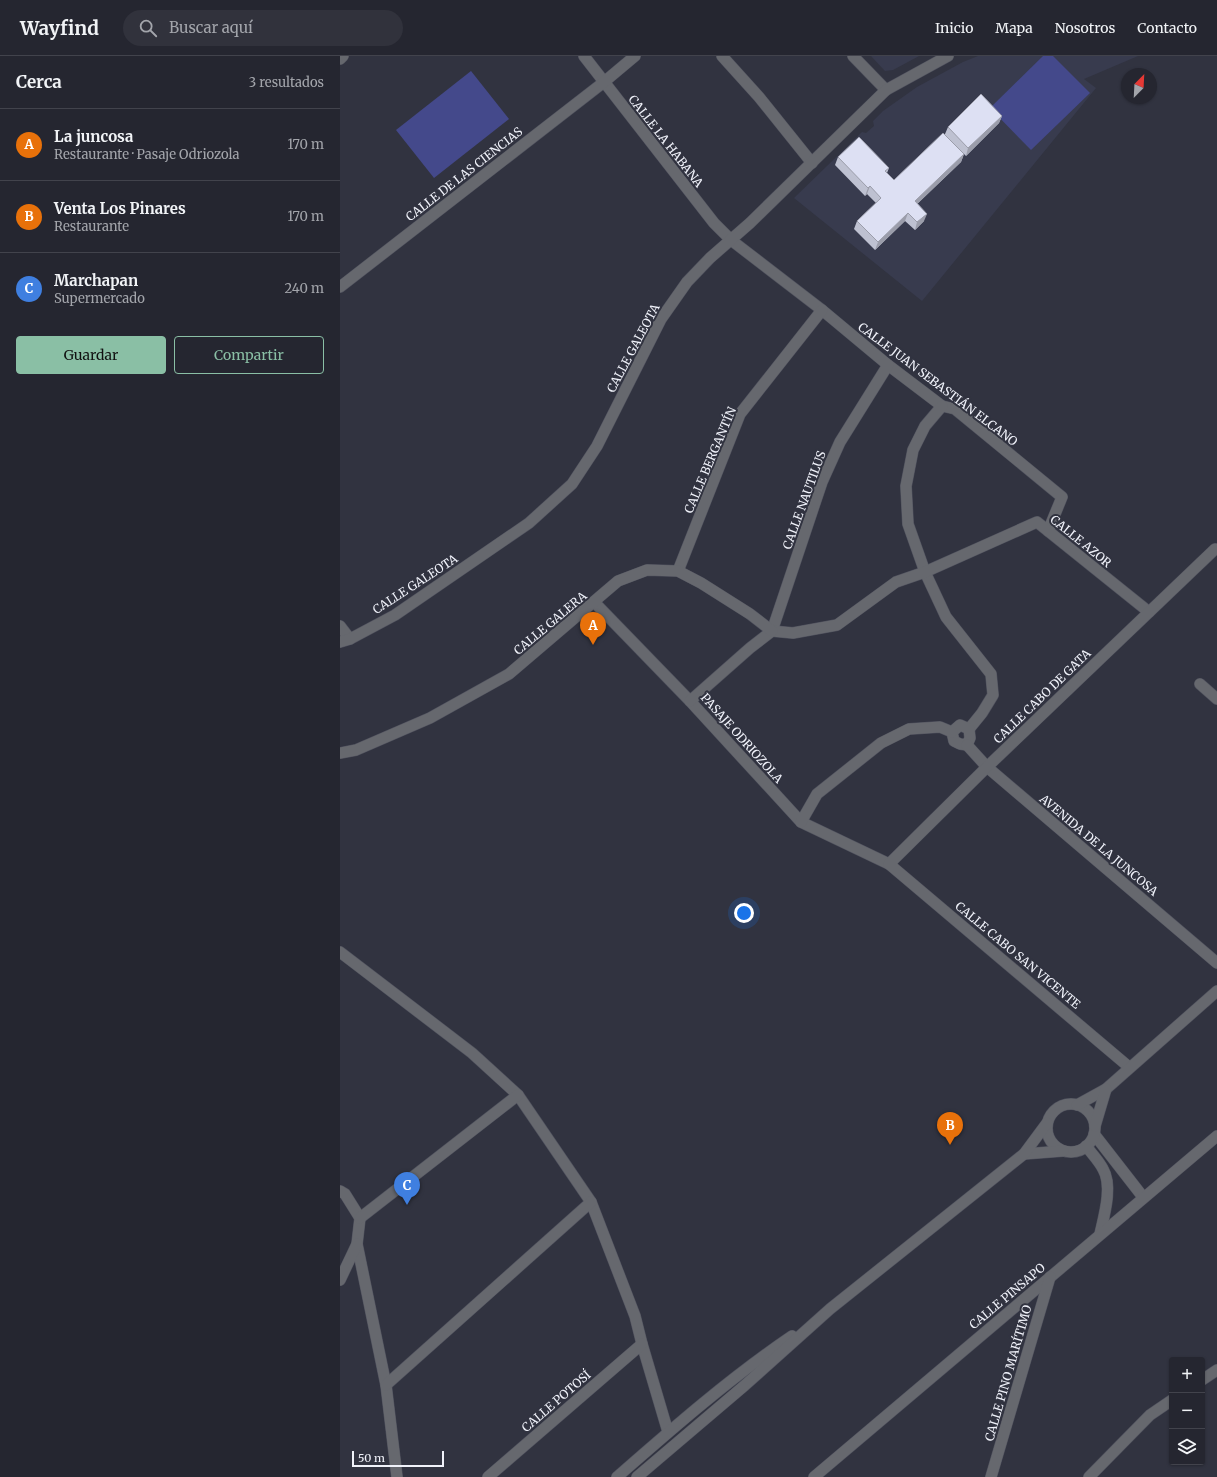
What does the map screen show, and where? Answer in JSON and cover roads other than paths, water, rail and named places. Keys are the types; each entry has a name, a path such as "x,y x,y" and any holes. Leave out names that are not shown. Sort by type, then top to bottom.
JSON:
{"street":[{"path":"340,59 343,56"},
{"name":"CALLE LA HABANA","path":"584,56 714,223 731,240"},
{"name":"CALLE DE LAS CIENCIAS","path":"340,287 604,82 635,56"},
{"path":"722,56 760,97 812,163"},
{"path":"853,56 886,90"},
{"name":"CALLE GALEOTA","path":"345,640 395,615 529,523 572,484 597,446 661,319 687,282 710,258 812,163 886,90 948,56"},
{"name":"CALLE JUAN SEBASTIÁN ELCANO","path":"731,240 822,310 888,365 942,406 955,409 1062,497 1048,531"},
{"name":"CALLE BERGANTÍN","path":"678,571 740,414 822,310"},
{"name":"CALLE NAUTILUS","path":"772,631 822,482 840,442 888,365"},
{"path":"942,406 925,426 913,450 906,486 908,524 925,572 946,618 991,674 993,696 969,729 970,738 967,744 960,744 954,741 952,732"},
{"name":"CALLE AZOR","path":"925,572 1037,522 1149,612"},
{"name":"CALLE CABO DE GATA","path":"889,864 987,767 1215,549"},
{"name":"CALLE GALERA","path":"340,753 356,750 430,718 509,674 595,603 618,581 648,570 678,571 701,583 744,610 772,631"},
{"path":"690,702 750,648 772,631 793,633 838,626 896,582 925,572"},
{"name":"PASAJE ODRIOZOLA","path":"595,603 690,702 801,822 889,864"},
{"path":"340,626 345,640"},
{"path":"1200,684 1217,699"},
{"path":"952,732 960,725 969,729"},
{"path":"801,822 817,794 880,743 909,728 940,728 952,732"},
{"name":"AVENIDA DE LA JUNCOSA","path":"967,744 987,767 1217,962"},
{"name":"CALLE CABO SAN VICENTE","path":"889,864 1129,1067"},
{"path":"340,952 472,1053 518,1095 591,1202 635,1316 668,1432"},
{"path":"1077,1105 1106,1089 1129,1067 1217,991"},
{"path":"1024,1154 1075,1151 1086,1146 1094,1130 1106,1089"},
{"path":"360,1218 518,1095"},
{"path":"637,1477 744,1386 830,1309 1024,1154 1055,1110 1068,1104 1077,1105 1089,1112 1094,1130 1143,1197"},
{"path":"1047,1123 1049,1138 1055,1146 1063,1151"},
{"name":"CALLE PINSAPO","path":"814,1477 1143,1197 1217,1136"},
{"path":"1086,1146 1104,1170 1108,1194 1106,1212 1100,1234"},
{"path":"340,1191 345,1194 360,1218 357,1244 386,1385 397,1477"},
{"path":"386,1385 591,1202"},
{"path":"340,1280 357,1244"},
{"name":"CALLE PINO MARÍTIMO","path":"991,1477 1050,1276"},
{"path":"616,1477 668,1432 764,1355 830,1309"},
{"name":"CALLE POTOSÍ","path":"488,1477 642,1344"},
{"path":"1205,1378 1217,1370"},
{"path":"1089,1477 1150,1415 1169,1402"}],"place":[{"name":"La juncosa","path":"593,645"},
{"name":"Venta Los Pinares","path":"950,1145"},
{"name":"Marchapan","path":"407,1205"}]}
